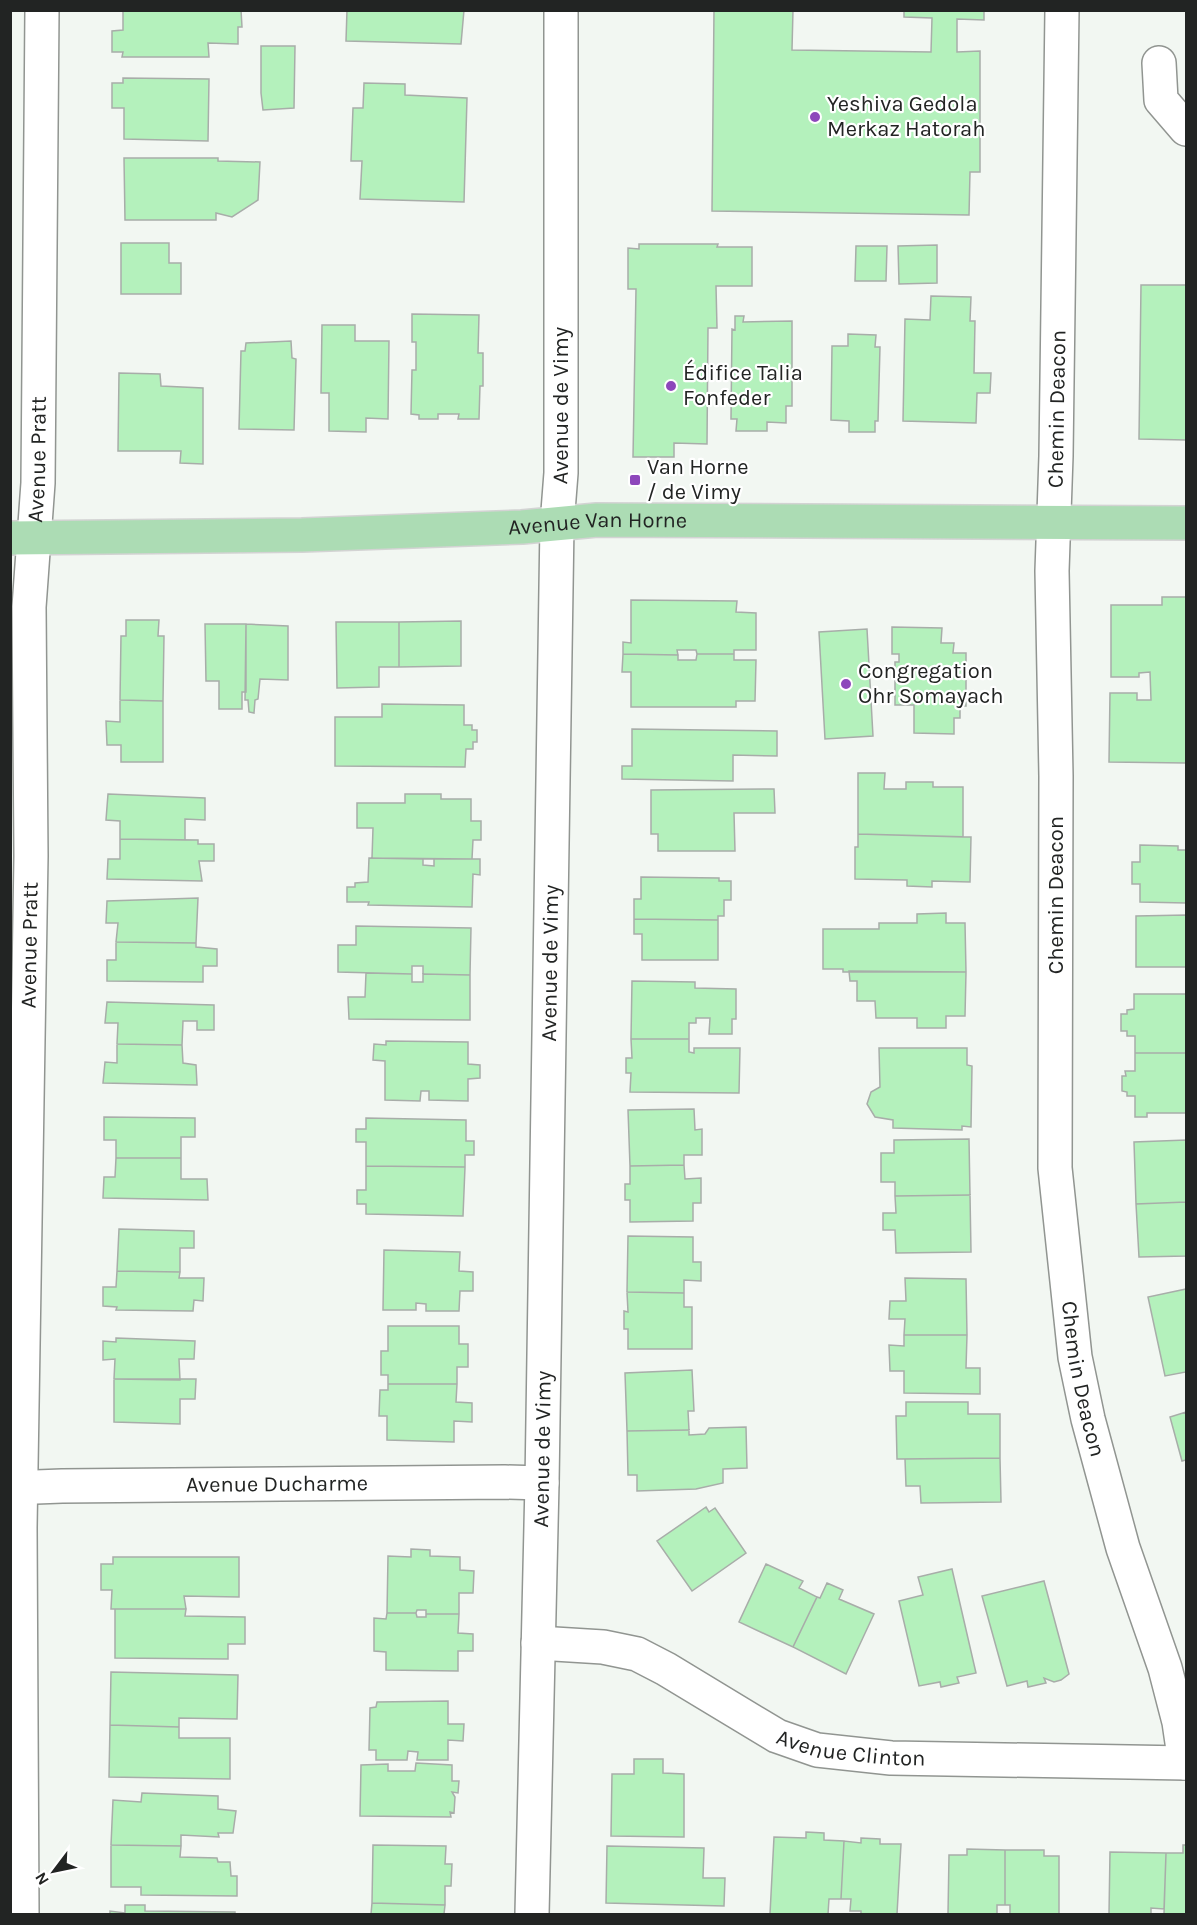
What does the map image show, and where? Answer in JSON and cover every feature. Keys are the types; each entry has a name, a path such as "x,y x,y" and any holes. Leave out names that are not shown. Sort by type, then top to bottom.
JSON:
{"main road":[{"name":"Avenue Van Horne","path":"22,538 302,535 522,527 597,520 1186,523"}],"street":[{"name":"Avenue Pratt","path":"22,1914 16,1488 31,856 29,607 22,538 38,483 42,10"},
{"name":"Avenue de Vimy","path":"532,1914 542,1483 558,524 561,472 561,10"},
{"name":"Chemin Deacon","path":"1062,10 1052,571 1056,776 1055,1168 1075,1357 1088,1419 1123,1548 1165,1668 1179,1722 1186,1763"},
{"path":"1159,63 1161,100 1186,129"},
{"name":"Avenue Ducharme","path":"16,1488 98,1485 542,1483"},
{"name":"Avenue Clinton","path":"538,1643 603,1647 637,1654 777,1736 816,1750 891,1758 1186,1763"}],"building":[{"path":"123,10 241,10 242,27 238,27 238,44 208,43 209,57 122,57 123,52 112,52 112,31 123,30"},
{"path":"347,10 464,10 461,44 346,41"},
{"path":"714,10 793,10 792,50 931,52 932,18 904,17 904,10 984,10 984,20 957,19 957,52 980,51 980,172 970,172 969,215 712,211"},
{"path":"261,46 295,46 294,108 263,110"},
{"path":"123,78 209,79 208,141 124,139 124,108 112,108 112,83 123,83"},
{"path":"364,83 405,84 405,95 467,98 464,202 360,199 362,161 351,161 353,108 363,108"},
{"path":"124,158 218,158 218,161 260,162 258,200 232,217 216,213 216,220 125,220"},
{"path":"121,243 169,243 169,263 181,263 181,294 121,294"},
{"name":"Édifice Talia Fonfeder","path":"639,244 718,244 717,247 752,247 752,286 716,286 717,328 708,328 707,444 674,443 674,457 633,457 636,289 628,289 628,248 639,249"},
{"path":"937,245 937,283 899,284 898,246"},
{"path":"856,246 887,246 886,281 855,281"},
{"path":"1141,285 1186,285 1186,440 1139,439"},
{"path":"931,296 971,297 970,321 975,321 974,373 991,373 990,393 977,393 976,423 903,421 905,319 930,320"},
{"path":"412,314 479,315 478,353 483,353 483,386 480,386 479,419 458,419 459,414 438,414 438,419 419,419 419,415 411,414 412,370 416,370 416,342 412,342"},
{"path":"735,316 744,316 743,322 792,321 792,406 786,406 786,423 767,422 767,431 736,431 737,419 731,419 732,329 735,330"},
{"path":"322,325 355,325 355,341 389,341 388,419 366,418 366,432 329,431 329,393 321,393"},
{"path":"848,334 876,335 875,347 880,347 878,421 875,421 875,432 849,432 849,421 831,420 832,346 848,346"},
{"path":"291,341 292,358 296,359 294,430 239,429 241,351 245,351 246,343"},
{"path":"119,373 160,374 161,386 203,388 203,464 180,463 181,451 118,451"},
{"path":"1162,597 1186,597 1186,763 1109,762 1110,693 1137,693 1137,700 1151,700 1150,672 1139,673 1139,677 1111,677 1111,605 1162,605"},
{"path":"631,600 737,601 736,612 756,613 756,650 734,650 734,654 697,654 696,650 677,650 678,655 623,654 623,642 631,643"},
{"path":"126,620 159,620 158,636 164,636 163,701 120,700 121,636 126,636"},
{"path":"461,621 461,666 399,667 399,622"},
{"path":"336,622 399,622 399,667 379,667 379,687 337,688"},
{"path":"205,624 246,624 246,692 242,692 242,709 219,709 219,681 206,681"},
{"path":"246,624 288,626 288,680 260,679 254,713 249,712 248,700 245,700"},
{"path":"892,627 942,628 941,643 954,643 953,653 966,653 966,706 960,706 960,718 954,718 954,734 914,733 914,705 895,705 895,662 899,662 899,654 892,654"},
{"name":"Congregation Ohr Somayach","path":"867,629 873,736 825,739 819,632"},
{"path":"623,654 678,655 678,660 696,660 697,654 734,654 734,660 756,660 755,701 736,701 736,707 631,707 631,672 622,672"},
{"path":"120,700 163,701 163,762 121,762 121,745 107,745 106,721 120,722"},
{"path":"382,704 464,705 464,725 472,725 472,730 477,730 477,742 473,742 473,749 466,749 465,767 335,766 335,717 382,717"},
{"path":"632,729 777,731 777,756 733,755 733,781 622,779 622,766 632,766"},
{"path":"858,773 885,773 884,789 906,789 906,782 933,782 933,787 963,787 963,837 858,834"},
{"path":"774,789 775,813 734,813 735,851 658,851 658,834 651,834 651,790"},
{"path":"108,794 205,798 205,820 185,819 185,840 120,839 120,821 106,820"},
{"path":"405,794 441,794 441,799 471,799 471,821 481,821 481,840 473,840 472,859 372,858 373,828 357,828 357,803 405,803"},
{"path":"858,834 971,837 970,882 932,881 932,887 907,886 907,880 855,879 855,847 858,847"},
{"path":"120,839 198,840 198,844 214,844 214,861 199,861 202,881 107,879 108,859 120,859"},
{"path":"1140,845 1178,846 1178,850 1186,850 1186,903 1140,902 1140,884 1132,884 1132,862 1140,862"},
{"path":"369,858 423,859 423,865 434,866 434,859 480,859 480,875 473,874 472,907 368,905 369,902 347,902 347,887 355,887 355,883 368,882"},
{"path":"641,877 719,878 719,881 731,881 731,900 724,900 724,916 718,916 718,920 634,919 634,899 641,899"},
{"path":"198,898 196,943 116,942 118,923 106,923 107,901"},
{"path":"946,913 946,923 965,923 966,972 843,972 843,969 823,969 823,929 879,929 879,923 917,923 917,914"},
{"path":"1186,915 1186,967 1136,967 1136,916"},
{"path":"634,919 718,920 718,960 642,960 642,934 634,934"},
{"path":"356,926 471,928 470,975 423,974 423,966 412,966 412,974 338,972 338,945 356,945"},
{"path":"116,942 196,943 196,947 217,949 217,966 203,966 203,982 107,981 107,960 116,960"},
{"path":"849,971 966,972 965,1016 946,1016 946,1028 917,1028 917,1018 876,1018 875,1001 857,1001 857,981 850,981"},
{"path":"366,973 412,974 412,982 423,982 423,974 470,975 470,1020 349,1019 348,997 365,997"},
{"path":"632,981 695,982 695,988 736,989 736,1019 732,1019 732,1034 709,1034 710,1018 696,1018 696,1023 689,1023 689,1039 631,1039"},
{"path":"1134,994 1186,994 1186,1053 1135,1053 1135,1036 1127,1036 1127,1031 1121,1031 1121,1014 1127,1014 1127,1010 1134,1009"},
{"path":"107,1002 214,1005 214,1030 197,1030 197,1021 183,1021 182,1045 117,1044 118,1023 105,1023"},
{"path":"631,1039 689,1039 689,1052 694,1053 694,1048 740,1048 739,1093 630,1092 631,1073 626,1073 626,1058 632,1058"},
{"path":"386,1041 468,1042 468,1064 480,1065 480,1078 468,1079 468,1101 429,1100 429,1091 421,1091 420,1101 385,1100 385,1061 373,1060 374,1044 386,1045"},
{"path":"117,1044 182,1045 183,1063 196,1065 197,1085 103,1083 105,1062 117,1063"},
{"path":"879,1048 967,1048 967,1065 972,1066 971,1127 962,1126 962,1130 893,1128 893,1120 875,1117 867,1104 871,1092 880,1087"},
{"path":"1135,1053 1186,1053 1186,1113 1147,1113 1147,1117 1135,1117 1135,1096 1127,1096 1127,1092 1122,1091 1122,1076 1126,1076 1125,1071 1135,1071"},
{"path":"694,1109 695,1130 702,1129 702,1155 684,1155 684,1165 630,1166 628,1110"},
{"path":"104,1117 195,1118 195,1137 181,1137 181,1158 116,1158 116,1140 104,1140"},
{"path":"366,1118 466,1120 466,1141 474,1141 474,1155 465,1155 465,1167 366,1166 366,1142 356,1142 356,1129 366,1129"},
{"path":"969,1139 970,1195 895,1196 895,1182 881,1182 881,1153 894,1153 894,1140"},
{"path":"1186,1140 1186,1202 1136,1204 1134,1142"},
{"path":"116,1158 181,1158 181,1179 207,1179 208,1200 103,1198 104,1177 115,1177"},
{"path":"684,1165 685,1179 701,1178 701,1203 693,1203 693,1221 630,1222 630,1200 625,1200 625,1184 630,1184 630,1166"},
{"path":"366,1166 465,1167 463,1216 366,1214 366,1204 357,1204 357,1190 366,1190"},
{"path":"970,1195 971,1252 896,1253 895,1230 883,1230 883,1213 896,1213 895,1196"},
{"path":"1186,1202 1186,1256 1139,1257 1136,1204"},
{"path":"119,1229 194,1231 194,1248 180,1248 180,1272 117,1271"},
{"path":"628,1236 693,1237 693,1262 701,1262 701,1281 684,1280 684,1293 627,1292"},
{"path":"384,1250 460,1252 459,1271 473,1272 473,1291 460,1291 459,1311 426,1311 426,1304 416,1303 416,1310 383,1310"},
{"path":"117,1271 180,1272 179,1278 204,1278 203,1301 194,1300 193,1311 116,1310 117,1307 103,1306 103,1287 116,1287"},
{"path":"905,1278 966,1279 967,1335 904,1335 905,1319 889,1319 890,1301 906,1301"},
{"path":"1186,1289 1186,1372 1165,1376 1148,1297"},
{"path":"627,1292 684,1293 684,1307 692,1307 692,1349 628,1349 628,1329 624,1329 624,1311 628,1312"},
{"path":"388,1326 459,1326 459,1344 468,1344 468,1367 457,1367 457,1384 388,1384 388,1375 381,1375 381,1351 388,1351"},
{"path":"904,1335 967,1335 966,1368 980,1368 980,1394 904,1393 904,1371 890,1371 889,1345 904,1346"},
{"path":"116,1338 195,1341 194,1359 179,1359 180,1380 114,1379 115,1359 103,1360 103,1341 116,1342"},
{"path":"692,1370 694,1411 688,1411 689,1430 627,1431 625,1373"},
{"path":"114,1379 196,1379 195,1399 180,1399 180,1424 114,1422"},
{"path":"388,1384 457,1384 456,1402 472,1403 472,1422 454,1421 454,1442 387,1440 387,1416 379,1416 380,1390 388,1390"},
{"path":"906,1402 968,1402 968,1414 1000,1414 1000,1458 897,1459 896,1416 906,1416"},
{"path":"1186,1412 1186,1460 1182,1461 1170,1417"},
{"path":"746,1427 747,1468 723,1469 723,1483 696,1489 637,1491 637,1475 628,1475 627,1431 689,1430 689,1435 705,1434 709,1428"},
{"path":"1000,1458 1001,1502 921,1503 920,1486 906,1486 905,1459"},
{"path":"706,1507 709,1512 715,1508 746,1553 692,1591 657,1541"},
{"path":"411,1549 430,1550 430,1556 460,1557 460,1570 474,1571 473,1593 459,1593 459,1614 426,1614 426,1610 417,1610 416,1613 387,1613 388,1556 411,1557"},
{"path":"113,1557 239,1557 239,1597 184,1596 186,1609 111,1609 112,1590 101,1590 101,1564 113,1564"},
{"path":"766,1564 803,1581 799,1588 817,1597 793,1647 739,1622"},
{"path":"952,1569 976,1673 957,1677 959,1683 941,1687 940,1682 919,1686 899,1601 923,1595 918,1577"},
{"path":"1044,1581 1069,1674 1054,1682 1044,1678 1046,1683 1028,1687 1027,1681 1007,1686 982,1596"},
{"path":"827,1583 843,1590 839,1599 874,1614 846,1674 793,1647 817,1597 820,1598"},
{"path":"115,1609 186,1609 185,1616 245,1617 245,1644 228,1644 228,1659 115,1658"},
{"path":"387,1613 416,1613 417,1617 426,1617 426,1614 459,1614 458,1633 473,1634 473,1651 458,1651 458,1671 386,1670 386,1652 374,1651 374,1618 386,1619"},
{"path":"111,1672 238,1675 237,1719 179,1718 179,1727 110,1725"},
{"path":"448,1701 448,1724 464,1724 463,1741 448,1740 448,1760 417,1760 418,1752 408,1751 407,1760 376,1760 376,1750 369,1750 370,1708 376,1707 377,1702"},
{"path":"110,1725 179,1727 179,1738 230,1738 230,1779 109,1777"},
{"path":"634,1759 663,1759 663,1773 684,1774 684,1837 611,1836 612,1774 634,1774"},
{"path":"416,1763 452,1765 452,1781 459,1781 458,1793 452,1792 455,1797 454,1813 450,1812 451,1817 360,1816 361,1765 388,1764 388,1771 415,1771"},
{"path":"142,1793 218,1796 218,1809 236,1811 233,1833 218,1833 219,1837 181,1835 181,1846 111,1845 113,1800 141,1802"},
{"path":"806,1832 824,1833 824,1840 844,1841 841,1899 829,1899 828,1914 770,1914 774,1837 806,1838"},
{"path":"861,1838 880,1839 880,1844 901,1844 897,1914 861,1914 861,1911 850,1911 851,1899 841,1899 844,1841 861,1843"},
{"path":"111,1845 181,1846 180,1857 217,1858 218,1862 230,1862 231,1876 237,1876 237,1896 141,1895 141,1887 111,1887"},
{"path":"373,1845 446,1846 445,1864 452,1864 451,1886 445,1886 445,1905 372,1903"},
{"path":"1183,1845 1186,1845 1186,1914 1164,1914 1166,1853 1183,1853"},
{"path":"607,1846 704,1848 703,1878 725,1878 724,1906 606,1903"},
{"path":"967,1849 1005,1850 1005,1905 997,1905 997,1914 948,1914 949,1855 967,1855"},
{"path":"1005,1850 1044,1850 1044,1856 1059,1856 1059,1914 1010,1914 1010,1905 1005,1905"},
{"path":"1110,1852 1166,1853 1164,1909 1151,1908 1151,1914 1109,1914"},
{"path":"372,1903 445,1905 444,1914 371,1914"},
{"path":"125,1905 145,1905 145,1911 235,1912 235,1914 110,1914 110,1911 125,1913"}],"place":[{"name":"Yeshiva Gedola Merkaz Hatorah","path":"815,117"},
{"name":"Édifice Talia Fonfeder","path":"671,386"},
{"name":"Van Horne / de Vimy","path":"635,480"},
{"name":"Congregation Ohr Somayach","path":"846,684"}]}
